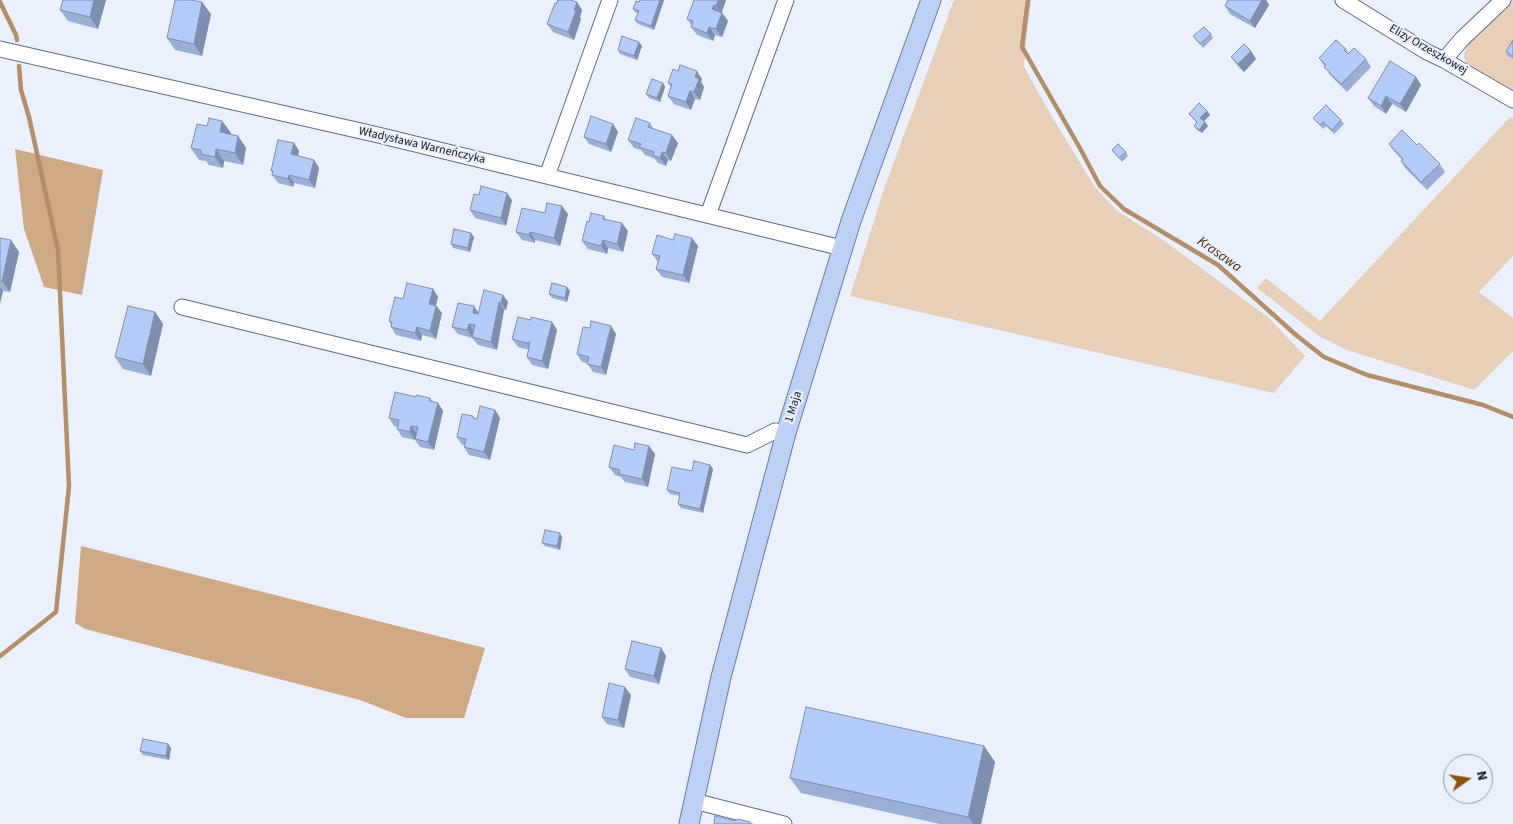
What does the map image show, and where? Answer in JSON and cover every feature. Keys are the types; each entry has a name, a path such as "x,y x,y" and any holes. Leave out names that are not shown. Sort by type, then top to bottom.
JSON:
{"main road":[{"name":"1 Maja","path":"689,824 721,677 786,433 842,248 931,0"}],"street":[{"path":"547,176 610,0"},
{"path":"708,215 786,0"},
{"name":"Elizy Orzeszkowej","path":"1343,0 1427,52 1513,100"},
{"path":"1444,60 1462,39 1503,0"},
{"name":"Władysława Warneńczyka","path":"0,49 355,130 842,248"},
{"path":"182,307 747,445 775,430 786,433"},
{"path":"694,801 784,824"}],"shaded area":[{"path":"954,0 1031,0 1024,67 1095,187 1116,210 1163,240 1269,318 1305,356 1274,393 850,296 885,186"},
{"path":"1513,0 1513,94 1468,67 1464,57 1468,44"},
{"path":"1510,117 1513,119 1513,256 1479,292 1513,318 1513,351 1474,390 1347,350 1319,336 1257,288 1266,278 1320,321"},
{"path":"15,149 103,170 82,295 44,287 24,229"},
{"path":"81,546 485,648 464,718 406,718 360,700 85,629 75,623"}],"building":[{"path":"63,0 94,0 90,17 60,10"},
{"path":"175,0 202,2 194,44 167,38"},
{"path":"558,0 577,2 574,10 576,11 568,32 547,24"},
{"path":"640,0 660,0 651,26 635,20 639,11 633,9 636,1 639,2"},
{"path":"694,0 718,0 716,6 714,5 712,9 722,13 716,29 709,27 707,33 691,27 693,21 687,19"},
{"path":"1228,0 1262,0 1250,21 1225,6"},
{"path":"1204,27 1211,34 1200,44 1193,36"},
{"path":"622,36 639,42 634,56 618,50"},
{"path":"1336,40 1346,49 1344,50 1348,54 1354,48 1366,59 1341,84 1324,67 1326,65 1319,58"},
{"path":"1513,40 1513,56 1506,52"},
{"path":"1244,44 1251,51 1238,64 1231,57"},
{"path":"1390,61 1416,77 1400,104 1386,96 1381,106 1368,98"},
{"path":"680,65 697,71 695,77 699,79 694,92 690,91 686,102 668,96 672,84 668,83 673,69 678,71"},
{"path":"652,79 663,83 657,98 646,94"},
{"path":"1199,103 1207,111 1200,118 1205,122 1199,130 1194,126 1197,122 1189,114"},
{"path":"1326,105 1341,120 1332,130 1323,122 1320,125 1313,118"},
{"path":"591,116 613,124 606,144 584,137"},
{"path":"209,118 222,121 220,132 238,136 235,153 216,149 215,157 201,154 201,150 191,148 197,124 207,126"},
{"path":"636,118 650,123 648,127 672,135 666,153 662,152 660,158 653,155 654,152 639,147 641,144 628,140"},
{"path":"1402,130 1417,145 1419,143 1440,164 1421,182 1401,161 1403,159 1389,144"},
{"path":"278,140 294,143 291,154 314,160 309,180 289,175 288,179 272,175 273,171 271,171"},
{"path":"1118,144 1126,152 1119,158 1112,150"},
{"path":"481,186 507,193 501,218 470,210 474,194 479,195"},
{"path":"547,203 562,206 554,238 530,232 529,235 516,232 522,208 545,213"},
{"path":"591,213 604,216 603,219 622,223 617,244 603,240 601,246 582,241"},
{"path":"454,229 471,233 468,248 451,244"},
{"path":"675,234 692,238 683,275 656,269 660,256 652,254 657,235 673,240"},
{"path":"0,238 11,240 2,281 0,280"},
{"path":"407,283 433,289 429,304 436,306 430,331 417,327 415,333 391,327 392,322 389,321 395,297 403,299"},
{"path":"552,283 567,287 565,298 549,294"},
{"path":"484,290 503,295 501,303 499,302 491,342 472,337 475,325 469,324 467,330 452,327 458,303 474,306 473,313 478,314"},
{"path":"128,306 155,312 143,364 115,357"},
{"path":"518,317 531,320 531,317 552,322 542,361 527,357 530,342 526,343 512,339"},
{"path":"591,321 611,326 601,367 587,364 589,357 577,354 583,327 590,328"},
{"path":"395,392 430,398 429,401 438,403 428,442 415,439 418,427 411,426 410,432 397,429 399,420 389,418"},
{"path":"480,406 495,410 484,452 464,447 466,439 457,437 462,414 473,416 473,418 477,419"},
{"path":"635,443 649,446 642,479 619,474 620,470 609,467 614,445 634,450"},
{"path":"694,461 710,465 700,509 678,504 680,493 667,490 672,467 692,471"},
{"path":"545,530 560,533 557,546 542,543"},
{"path":"632,641 661,648 654,676 625,669"},
{"path":"609,683 625,687 618,720 602,717"},
{"path":"806,707 984,746 968,817 790,778"},
{"path":"143,739 168,744 166,756 140,751"},
{"path":"715,816 735,821 738,819 750,822 751,824 714,824"}],"waterway":[{"name":"Krasawa","path":"1028,0 1022,47 1100,186 1124,209 1218,265 1296,335 1324,357 1367,375 1483,405 1513,417"},
{"path":"0,2 17,40"},
{"path":"0,656 56,612 69,486 58,250 29,117 21,90 19,66"}]}
